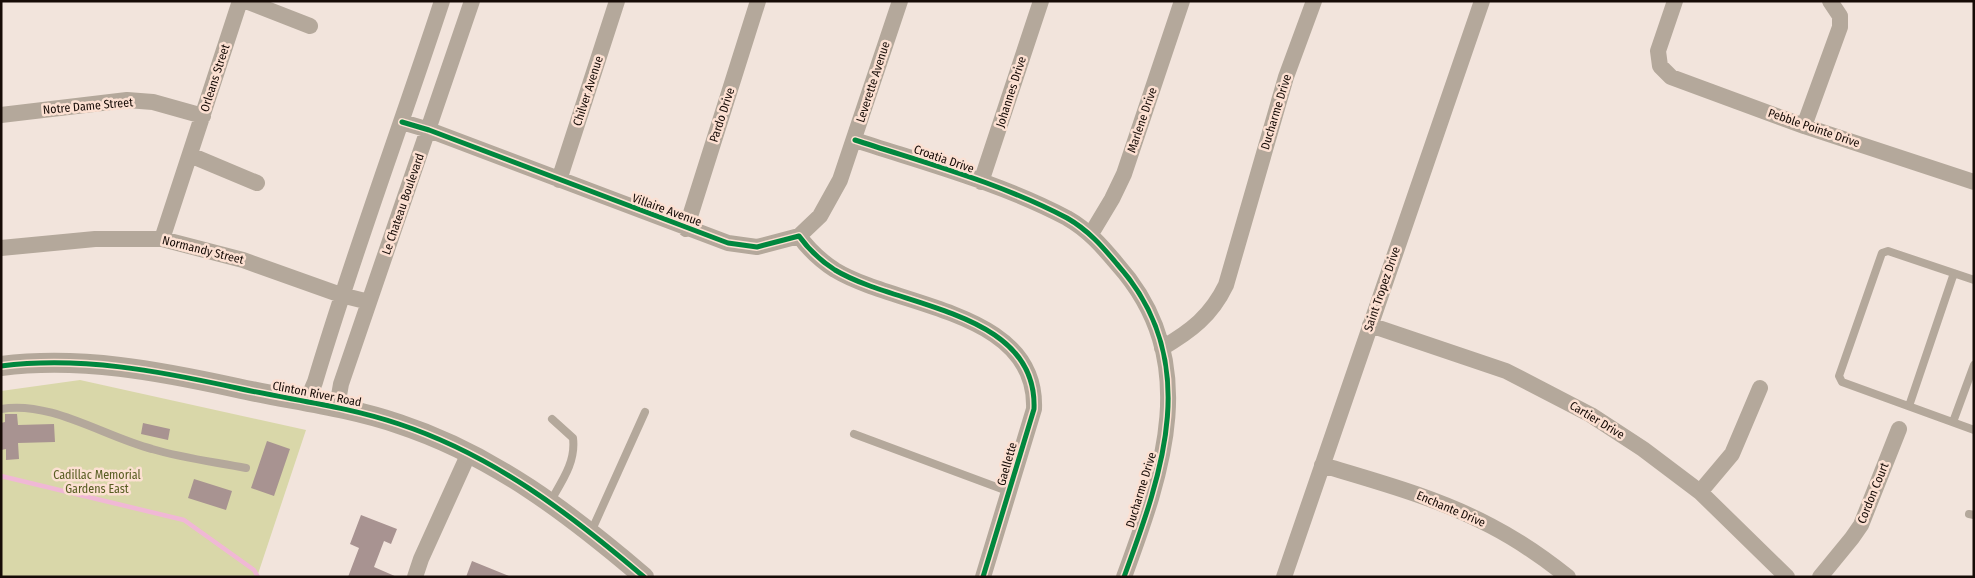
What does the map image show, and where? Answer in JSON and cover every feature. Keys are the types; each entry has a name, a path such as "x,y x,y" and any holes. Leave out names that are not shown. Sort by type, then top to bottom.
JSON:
{"street":[{"name":"Orleans Street","path":"162,239 240,1"},
{"path":"246,1 310,26"},
{"path":"306,403 315,382 341,295 442,1"},
{"name":"Le Chateau Boulevard","path":"337,407 341,384 472,1"},
{"name":"Chilver Avenue","path":"559,180 617,1"},
{"name":"Pardo Drive","path":"686,229 758,1"},
{"name":"Leverette Avenue","path":"798,236 820,216 830,200 855,140 900,1"},
{"name":"Johannes Drive","path":"981,182 1041,1"},
{"name":"Marlene Drive","path":"1091,234 1112,199 1124,174 1182,1"},
{"name":"Ducharme Drive","path":"1124,577 1153,491 1165,444 1169,389 1162,348 1185,335 1206,318 1219,300 1226,285 1286,77 1314,1"},
{"name":"Saint Tropez Drive","path":"1284,577 1482,1"},
{"name":"Pebble Pointe Drive","path":"1675,1 1658,52 1660,66 1677,80 1804,126 1974,182"},
{"path":"1804,126 1840,27 1840,16 1834,6"},
{"name":"Notre Dame Street","path":"1,115 127,100 153,102 203,116"},
{"name":"Villaire Avenue","path":"402,122 429,130 686,229 742,246 774,244 798,236"},
{"name":"Croatia Drive","path":"855,140 981,182 1067,218 1091,234 1137,288 1149,312 1162,348"},
{"path":"190,155 257,182"},
{"name":"Gaellette","path":"798,236 808,249 836,270 862,282 967,320 1008,344 1020,358 1032,382 1034,409 983,577"},
{"name":"Normandy Street","path":"1,248 95,239 162,239 243,260 341,295 369,302"},
{"name":"Cartier Drive","path":"1370,325 1506,371 1591,414 1643,449 1700,492 1787,577"},
{"name":"Clinton River Road","path":"1,366 53,363 109,365 157,372 306,403 337,407 398,423 469,453 520,481 591,532 644,577"},
{"path":"1700,492 1732,454 1760,388"},
{"name":"Cordon Court","path":"1820,577 1861,524 1899,429"},
{"path":"415,577 421,558 469,453"},
{"name":"Enchante Drive","path":"1322,465 1406,491 1472,517 1522,544 1568,577"}],"lane":[{"path":"1974,280 1888,251 1882,253 1839,376 1842,382 1974,430"},
{"path":"1909,406 1954,273"},
{"path":"1953,422 1974,365"},
{"path":"1,409 15,407 47,411 115,438 152,450 246,468"},
{"path":"591,532 645,412"},
{"path":"550,502 570,467 575,449 574,438 552,418"},
{"path":"854,434 1010,492"}],"green space":[{"name":"Cadillac Memorial Gardens East","path":"80,380 306,430 257,577 1,577 1,391"}],"building":[{"path":"5,414 17,414 18,425 54,424 55,442 18,443 19,459 6,460 6,449 1,450 1,423 5,422"},
{"path":"143,423 170,429 168,440 141,434"},
{"path":"267,441 290,449 274,496 251,488"},
{"path":"194,479 232,491 226,510 188,498"},
{"path":"361,515 397,529 391,544 384,541 374,567 397,577 348,577 359,548 350,544"},
{"path":"472,561 509,576 509,577 466,577"}],"waterway":[{"path":"1,476 184,520 254,570 258,577"}],"cycle path":[{"path":"402,122 429,130 728,243 757,247 799,236 816,255 835,270 862,283 960,317 989,332 1013,351 1029,376 1034,409 983,577"},
{"path":"855,140 989,184 1016,194 1067,218 1082,228 1100,245 1117,264 1144,301 1160,338 1167,377 1167,417 1162,457 1151,497 1124,577"},
{"path":"1,366 61,363 90,364 149,371 339,408 399,424 466,452 529,488 587,530 644,577"}]}
